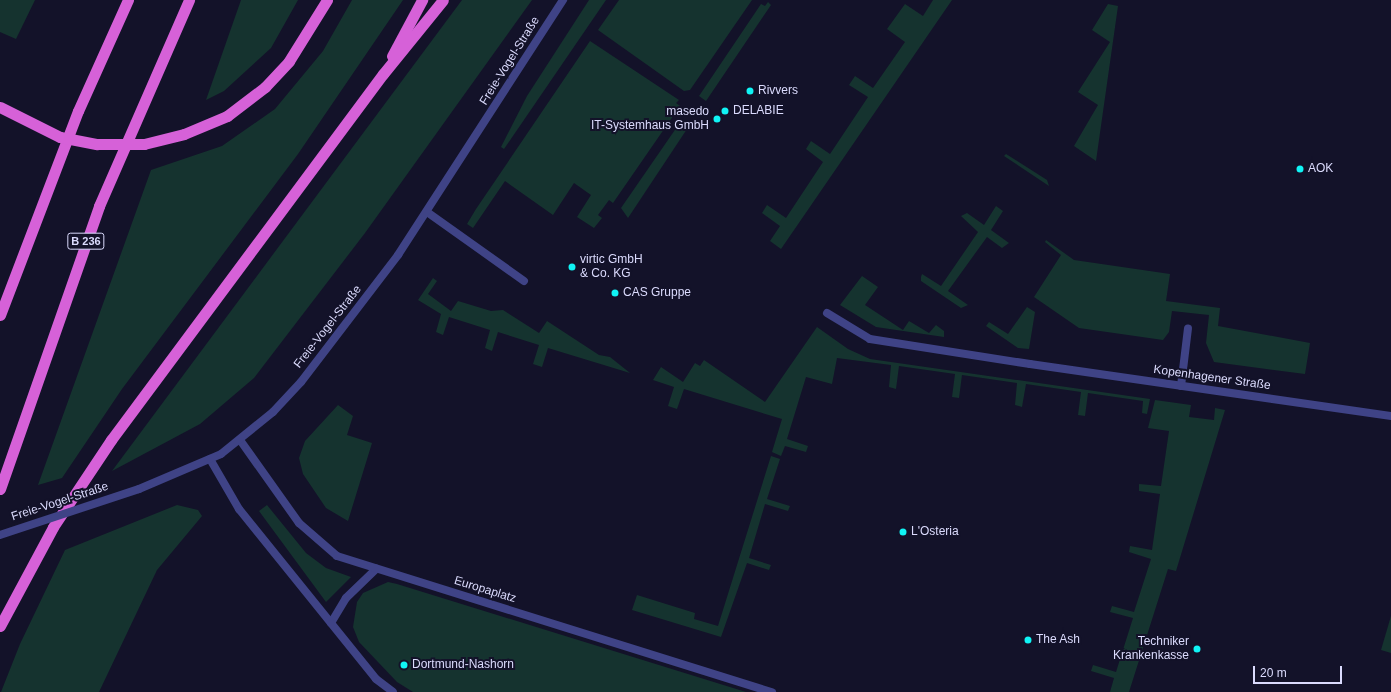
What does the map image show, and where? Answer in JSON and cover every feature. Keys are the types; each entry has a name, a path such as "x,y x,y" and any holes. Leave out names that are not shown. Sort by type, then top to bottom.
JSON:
{"highway":[{"path":"0,315 75,119 128,0"},
{"name":"B 236","path":"0,489 99,206 189,0"},
{"path":"0,107 60,137 97,144 144,144 174,138 227,116 266,87 289,61 327,0"},
{"path":"382,74 422,0"},
{"path":"0,626 53,527 111,440 382,74 443,0"}],"street":[{"name":"Freie-Vogel-Straße","path":"0,535 139,489 210,459 240,440 288,397 315,365 427,212 563,0"},
{"path":"427,212 524,282"},
{"name":"Kopenhagener Straße","path":"827,313 870,339 1030,364 1391,416"},
{"path":"1181,386 1188,328"},
{"name":"Europaplatz","path":"240,440 312,538 337,556 772,692"},
{"path":"210,459 228,494 376,679 393,692"},
{"path":"331,622 346,598 376,569"}],"green space":[{"path":"0,0 35,0 16,39 0,32"},
{"path":"241,0 298,0 271,48 224,91 206,100"},
{"path":"352,0 403,0 298,154 122,389 62,478 38,485 151,170 222,146 275,109 323,51"},
{"path":"462,0 532,0 365,233 254,378 200,424 112,471"},
{"path":"589,0 606,0 504,149 501,147 527,96"},
{"path":"619,0 752,0 690,90 684,91 598,30"},
{"path":"933,0 952,0 781,249 770,241 780,226 762,213 767,205 786,218 823,162 806,149 811,141 830,154 868,97 849,85 855,76 873,88 905,42 887,29 905,4 923,16"},
{"path":"768,2 771,5 706,101 699,96 761,4 765,6"},
{"path":"1108,4 1118,6 1096,161 1074,146 1098,105 1078,92 1110,42 1092,30"},
{"path":"590,41 679,100 676,103 680,106 613,203 609,200 598,215 602,218 594,228 577,217 591,195 574,183 553,215 505,181 473,228 467,224 476,209"},
{"path":"679,124 687,129 628,218 621,208"},
{"path":"1006,154 1047,180 1049,186 1004,156"},
{"path":"996,206 1003,211 991,230 1009,243 1002,248 987,237 948,291 968,305 961,308 921,281 922,274 941,286 978,232 961,216 967,213 984,225"},
{"path":"1046,240 1074,260 1170,274 1166,301 1220,308 1218,326 1310,343 1305,374 1214,362 1206,343 1209,315 1172,311 1169,332 1163,340 1079,328 1034,297 1061,255 1045,242"},
{"path":"862,276 878,287 865,305 903,330 909,321 929,333 936,325 944,331 944,337 876,327 840,305"},
{"path":"433,278 437,281 428,294 451,311 458,301 491,311 503,310 539,333 547,321 599,355 610,357 630,373 548,348 542,367 533,364 539,345 498,332 492,351 485,348 490,330 449,317 443,335 436,332 441,314 418,300"},
{"path":"1027,307 1035,312 1029,349 1018,348 986,326 989,322 1008,334"},
{"path":"817,327 848,349 870,359 1150,399 1147,414 1142,413 1143,401 1088,393 1085,416 1078,415 1081,392 1026,384 1022,407 1015,405 1017,383 962,375 959,398 952,397 955,374 899,366 896,389 889,387 891,365 837,358 832,384 806,377 787,439 808,446 806,452 785,446 781,456 772,452 782,419 684,389 677,409 668,406 674,387 653,380 661,367 683,382 695,363 700,366 704,360 765,402"},
{"path":"1155,400 1191,405 1189,417 1214,420 1215,408 1225,410 1176,571 1168,569 1129,692 1110,692 1114,678 1091,671 1093,665 1116,672 1133,618 1110,612 1112,606 1134,612 1151,559 1129,552 1130,546 1152,550 1160,494 1139,491 1139,484 1161,486 1169,431 1148,428"},
{"path":"338,405 353,416 347,435 372,443 348,521 326,508 303,474 299,458 305,441"},
{"path":"771,456 780,459 767,499 790,506 788,511 765,504 749,558 771,565 769,570 747,563 721,637 632,610 637,595 695,613 694,619 718,626"},
{"path":"177,505 198,510 202,516 157,570 99,692 1,692 20,644 65,550"},
{"path":"267,505 306,553 326,568 351,577 326,602 259,511"},
{"path":"388,582 746,692 413,692 397,682 359,642 353,627 357,602 363,593"},
{"path":"1391,616 1391,653 1381,650"}],"place":[{"name":"Rivvers","path":"750,91"},
{"name":"DELABIE","path":"725,111"},
{"name":"masedo IT-Systemhaus GmbH","path":"717,119"},
{"name":"AOK","path":"1300,169"},
{"name":"virtic GmbH & Co. KG","path":"572,267"},
{"name":"CAS Gruppe","path":"615,293"},
{"name":"L'Osteria","path":"903,532"},
{"name":"The Ash","path":"1028,640"},
{"name":"Techniker Krankenkasse","path":"1197,649"},
{"name":"Dortmund-Nashorn","path":"404,665"}]}
